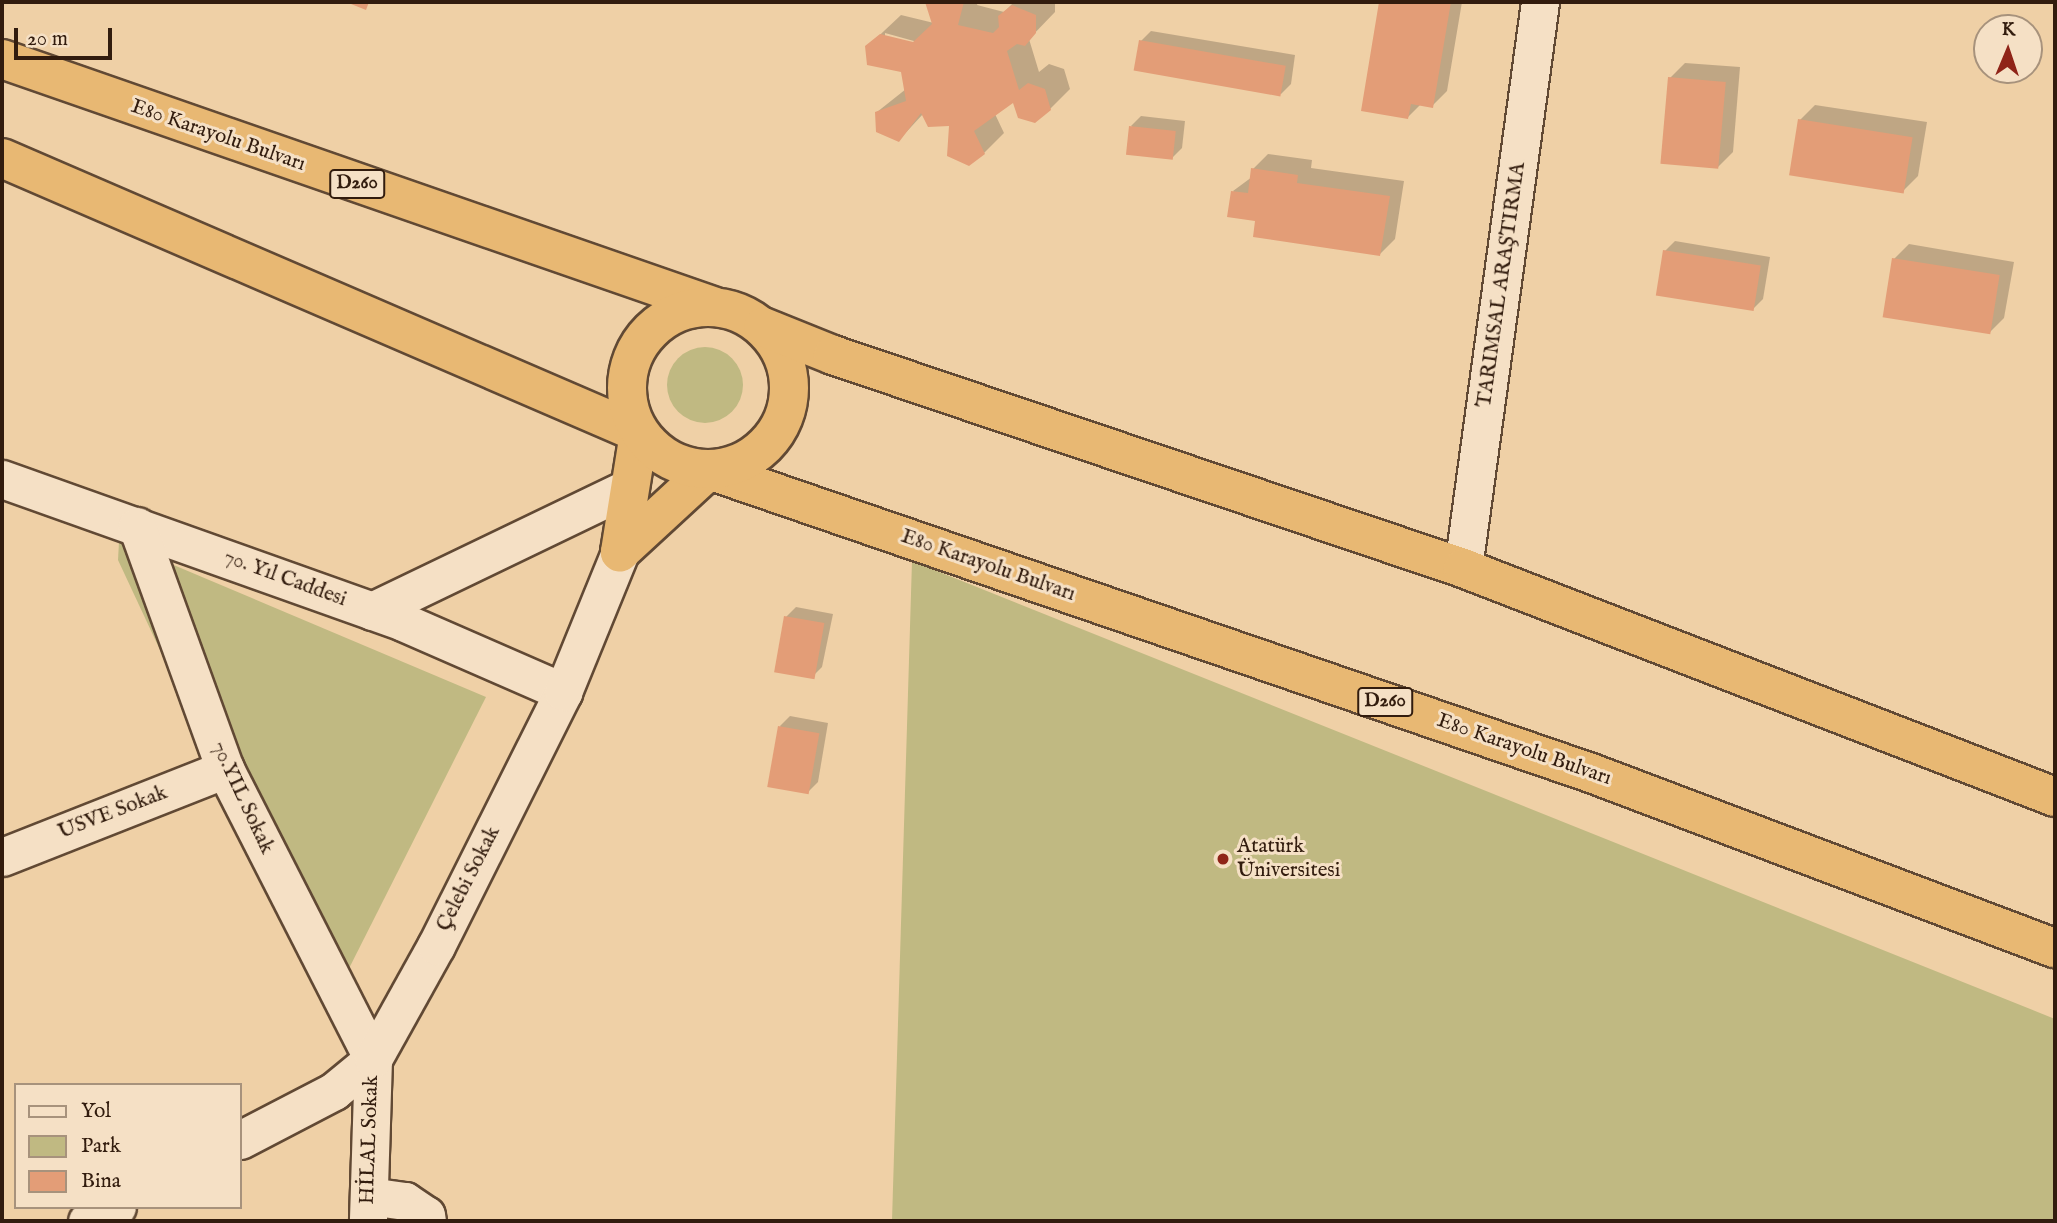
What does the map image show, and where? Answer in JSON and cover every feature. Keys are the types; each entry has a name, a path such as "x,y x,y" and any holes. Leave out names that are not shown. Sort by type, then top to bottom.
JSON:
{"highway":[{"name":"E80 Karayolu Bulvarı","path":"2,58 713,306"},
{"path":"2,159 639,433"},
{"path":"763,327 780,349 789,375 789,403 778,429 761,451 736,464 709,470 681,466 657,453 639,433 629,410 626,384 631,359 644,336 664,319 688,309 713,306 739,313 763,327 1463,568 2055,797"},
{"path":"620,552 628,488 639,433"},
{"path":"620,552 709,470"},
{"name":"E80 Karayolu Bulvarı","path":"709,470 1591,773 2055,948"}],"street":[{"name":"TARIMSAL ARAŞTIRMA","path":"1463,568 1540,2"},
{"name":"70. Yıl Caddesi","path":"2,479 372,611 563,692"},
{"path":"372,611 628,488"},
{"name":"70.YIL Sokak","path":"137,526 225,769 373,1059"},
{"name":"Çelebi Sokak","path":"242,1139 334,1091 373,1059 436,946 563,692 620,552"},
{"name":"USVE Sokak","path":"2,857 225,769"},
{"name":"HİLAL Sokak","path":"368,1209 373,1059"},
{"path":"368,1209 405,1201 426,1214 427,1221"},
{"path":"87,1221 113,1209"}],"green space":[{"path":"705,347 720,350 732,358 740,370 743,385 740,400 732,412 720,420 705,423 690,420 678,412 670,400 667,385 670,370 678,358 690,350"},
{"path":"119,542 486,697 328,1010 118,560"},
{"name":"Atatürk Üniversitesi","path":"912,561 2055,1019 2055,1221 892,1221"}],"building":[{"path":"346,2 369,2 366,10"},
{"path":"925,2 964,2 958,25 993,33 999,27 998,16 1012,5 1036,15 1036,33 1025,46 1017,44 1007,51 1019,90 1028,83 1045,89 1051,110 1035,123 1018,118 1013,103 974,131 985,154 969,166 947,156 949,126 928,127 921,113 899,142 876,132 875,112 906,101 901,72 867,65 865,46 880,34 913,42 932,24"},
{"path":"1379,2 1451,2 1433,108 1411,104 1408,119 1361,111"},
{"path":"1139,40 1286,66 1280,96 1134,71"},
{"path":"1668,77 1726,82 1718,169 1660,164"},
{"path":"1798,119 1913,137 1904,193 1789,175"},
{"path":"1129,126 1176,131 1173,160 1126,155"},
{"path":"1251,168 1298,175 1297,183 1390,196 1380,256 1253,237 1255,221 1227,217 1231,191 1248,193"},
{"path":"1663,250 1761,265 1754,311 1656,295"},
{"path":"1892,258 2000,275 1990,334 1883,317"},
{"path":"784,616 824,623 814,679 774,672"},
{"path":"778,726 819,733 809,794 767,787"}],"place":[{"name":"Atatürk Üniversitesi","path":"1223,859"}]}
